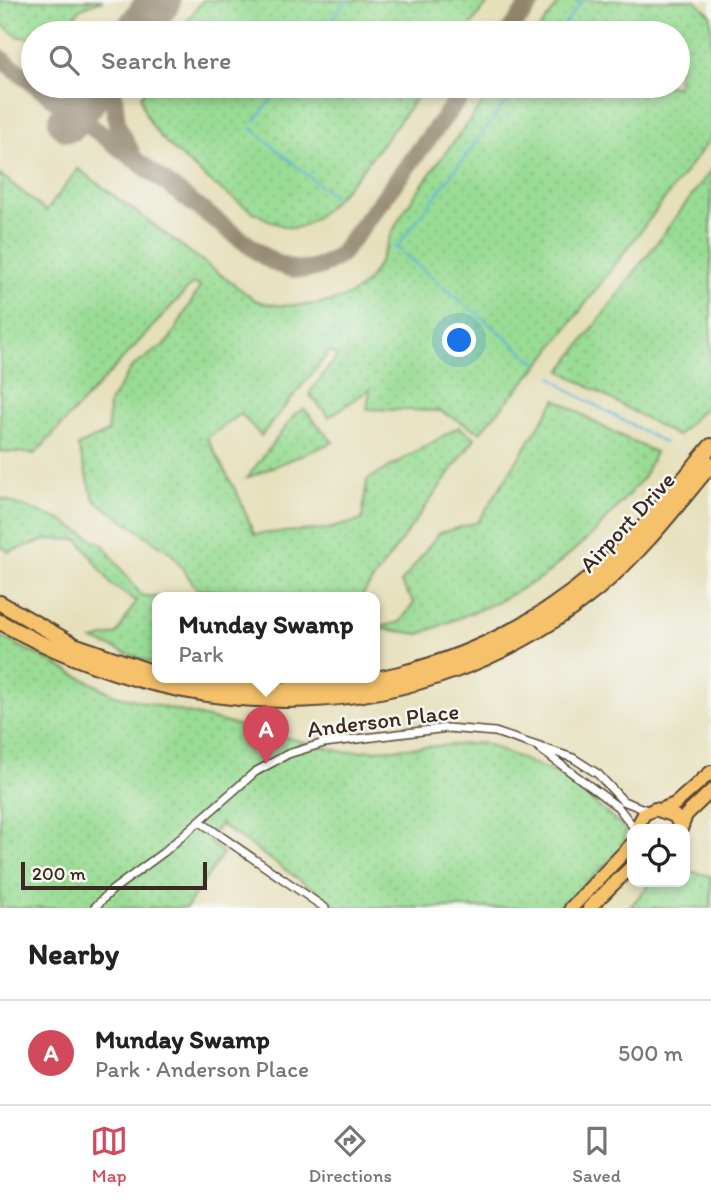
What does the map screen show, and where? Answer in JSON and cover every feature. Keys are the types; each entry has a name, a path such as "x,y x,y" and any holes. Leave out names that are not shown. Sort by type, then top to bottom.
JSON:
{"highway":[{"name":"Airport Drive","path":"380,677 403,673 464,653 541,614 597,572 638,533 711,446"},
{"name":"Airport Drive","path":"156,683 187,692 258,701 353,696 431,678 514,643 582,600 646,542 711,464"},
{"path":"0,603 74,645 152,672"},
{"path":"0,616 45,642 92,664"},
{"path":"0,622 92,664"},
{"name":"Airport Drive","path":"92,664 152,682"},
{"name":"Airport Drive","path":"208,683 242,688 314,688 344,683"}],"main road":[{"path":"638,824 649,811 675,804 711,772"},
{"path":"683,824 686,815 711,791"},
{"path":"662,809 675,816 679,824"},
{"path":"571,908 627,849"},
{"path":"589,908 627,871"}],"street":[{"name":"Anderson Place","path":"94,908 255,772 307,746 447,728 480,729 520,740 582,763 598,774 623,801 649,811"},
{"name":"Anderson Place","path":"520,740 575,773 625,814 632,824"},
{"path":"199,821 324,908"}],"green space":[{"path":"0,0 103,0 81,8 71,21 21,21 21,37 0,23"},
{"path":"203,0 490,0 474,21 187,21"},
{"path":"561,0 695,0 711,15 711,138 539,365 480,432 440,411 367,409 370,389 329,417 309,394 337,356 330,351 261,436 241,414 207,438 239,497 254,534 328,529 362,520 367,480 459,427 475,438 364,592 198,590 171,553 94,500 78,446 108,432 109,403 132,367 168,342 200,287 193,283 35,454 0,451 0,174 46,211 78,169 255,300 278,305 307,305 336,300 358,290 366,283 378,265 401,216 487,98 690,98 690,21 545,21"},
{"path":"141,98 416,98 343,191 307,224 293,228 270,221 210,181 163,140 148,120"},
{"path":"711,170 711,401 677,436 561,371"},
{"path":"556,399 605,428 655,452 644,477 595,532 543,577 495,603 420,634 380,629 400,622 414,603 401,583 439,533 478,522"},
{"path":"304,409 333,442 247,478 295,414"},
{"path":"0,498 61,520 103,545 141,595 152,597 152,663 93,640 117,634 136,601 112,585 79,540 49,539 8,552 0,545"},
{"path":"0,636 115,695 344,752 484,743 560,775 626,829 623,847 561,908 340,908 220,824 208,841 223,853 186,908 0,908"},
{"path":"690,871 711,876 711,908 629,908 648,887 690,887"}],"waterway":[{"path":"331,21 347,0"},
{"path":"567,21 583,0"},
{"path":"255,121 273,98"},
{"path":"398,250 400,243 509,98"},
{"path":"251,128 336,199"},
{"path":"394,246 539,365"},
{"path":"552,377 571,392 665,443"}],"taxiway":[{"path":"517,21 533,0"},
{"path":"0,58 21,74"},
{"path":"53,98 262,255 282,266 302,270 321,266 341,254 459,98"},
{"path":"114,98 117,125 131,152"}],"runway":[{"path":"144,21 160,0"},
{"path":"69,121 86,98"}],"place":[{"name":"Munday Swamp","path":"266,764"}]}
